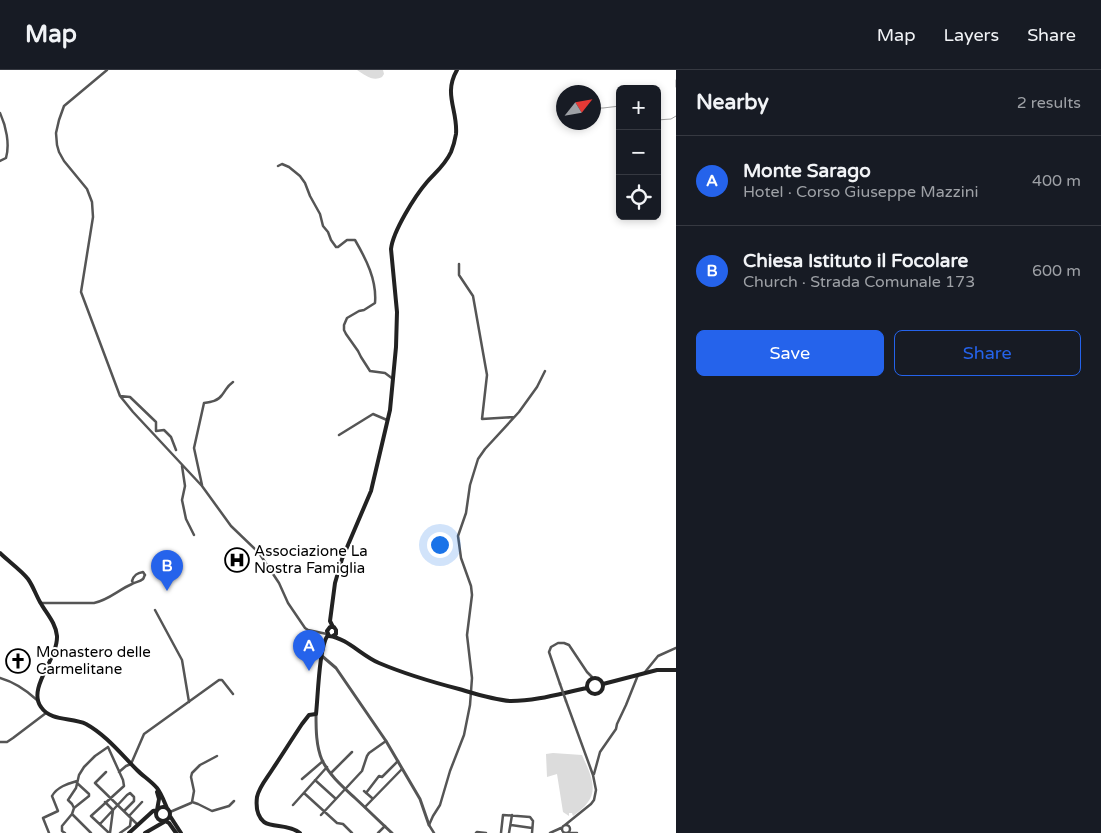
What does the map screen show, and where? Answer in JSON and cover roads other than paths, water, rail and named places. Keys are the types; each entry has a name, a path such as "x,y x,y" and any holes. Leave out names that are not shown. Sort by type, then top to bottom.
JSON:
{"main road":[{"path":"330,635 328,625 335,583 342,559 371,491 388,421 394,380 397,312 392,244 394,236 409,208 426,183 443,166 452,150 456,134 451,84 457,70"},
{"path":"0,553 28,579 54,625 57,636 53,656 39,686 38,700 41,707 46,713 62,719 84,723 93,728 110,746 157,788 181,833"},
{"path":"330,628 336,629 336,632 344,641"},
{"path":"300,833 287,826 270,824 263,821 257,812 257,797 262,785 302,724 309,715 316,714 324,642 330,635 336,632"},
{"path":"330,635 344,641 377,662 470,693 511,701 542,698 587,688"},
{"path":"603,684 657,670 676,670"},
{"path":"593,678 600,680 603,684 603,690 600,694 589,693 587,688 589,681 593,678"},
{"path":"153,784 159,799 156,817 169,823 176,833"},
{"path":"132,832 153,811 163,807 169,812"},
{"path":"145,833 165,822 169,812"}],"street":[{"path":"107,70 64,106 56,133 59,152 86,188 92,202 93,217 81,292 120,396 202,486 231,526 262,557 288,604 305,628 330,635"},
{"path":"0,113 3,120 8,152 6,158 0,161"},
{"path":"278,166 282,164 289,167 300,176 320,214 323,226 336,247 347,240 355,240 374,281 376,297 375,303 347,318 344,330 370,371 385,373 394,380"},
{"path":"459,264 459,275 473,296 487,375 482,419 514,417"},
{"path":"429,826 438,809 464,735 470,705 472,678 467,635 472,595 471,586 461,558 458,536 466,513 470,485 478,458 514,417 537,387 545,371"},
{"path":"202,486 194,448 204,404 214,402 222,396 227,386 233,382"},
{"path":"120,396 130,396 156,422 156,431 164,430 171,437 176,450"},
{"path":"339,435 373,414 388,421"},
{"path":"182,465 185,486 182,500 186,519 194,535"},
{"path":"40,603 94,603 108,599 143,579 143,572 134,576 133,583"},
{"path":"155,610 182,660 189,702"},
{"path":"566,833 562,829 591,804 596,790 594,775 549,652 551,647 560,643 569,645 593,678"},
{"path":"644,673 658,656 676,648"},
{"path":"322,656 336,668 386,741 420,799 429,826 434,833"},
{"path":"594,775 600,752 616,729 638,675"},
{"path":"0,678 15,684 38,700"},
{"path":"119,772 131,764 144,734 221,679 233,694"},
{"path":"0,742 7,742 46,713"},
{"path":"316,714 317,737 326,767 345,789 391,833"},
{"path":"321,815 362,771 369,753 386,741"},
{"path":"74,808 68,800 76,788 79,775 95,756 110,746 124,786 91,816 110,833"},
{"path":"330,773 352,752"},
{"path":"192,802 194,791 192,773 200,765 218,756"},
{"path":"302,779 323,761"},
{"path":"372,798 365,792 379,776 382,777 398,762"},
{"path":"293,805 326,767"},
{"path":"364,807 402,768"},
{"path":"106,772 95,783 138,825"},
{"path":"315,780 336,799"},
{"path":"65,833 62,831 62,826 72,814 74,808 89,796 77,782"},
{"path":"49,833 43,818 58,811 52,796 54,792 64,785 77,782"},
{"path":"100,824 130,793 134,801 124,811"},
{"path":"304,793 352,833"},
{"path":"105,802 113,810"},
{"path":"130,817 142,802"},
{"path":"169,812 192,802 212,811 229,806 234,802"},
{"path":"110,833 113,810"},
{"path":"72,814 91,833"},
{"path":"501,833 503,815 530,816 533,820 532,833"},
{"path":"510,833 512,815"},
{"path":"120,833 132,824 130,817"},
{"path":"511,825 532,828"},
{"path":"378,833 385,826"},
{"path":"566,833 567,826"},
{"path":"567,826 576,833"},
{"path":"550,833 567,826"},
{"path":"477,832 486,833"},
{"path":"554,833 576,833"}],"waterway":[{"path":"676,80 676,87"},
{"path":"601,108 616,106"},
{"path":"661,120 671,119 676,116"}],"place":[{"name":"Associazione La Nostra Famiglia","path":"237,560"},
{"name":"Chiesa Istituto il Focolare","path":"167,591"},
{"name":"Monastero delle Carmelitane","path":"18,661"},
{"name":"Monte Sarago","path":"309,671"}]}
